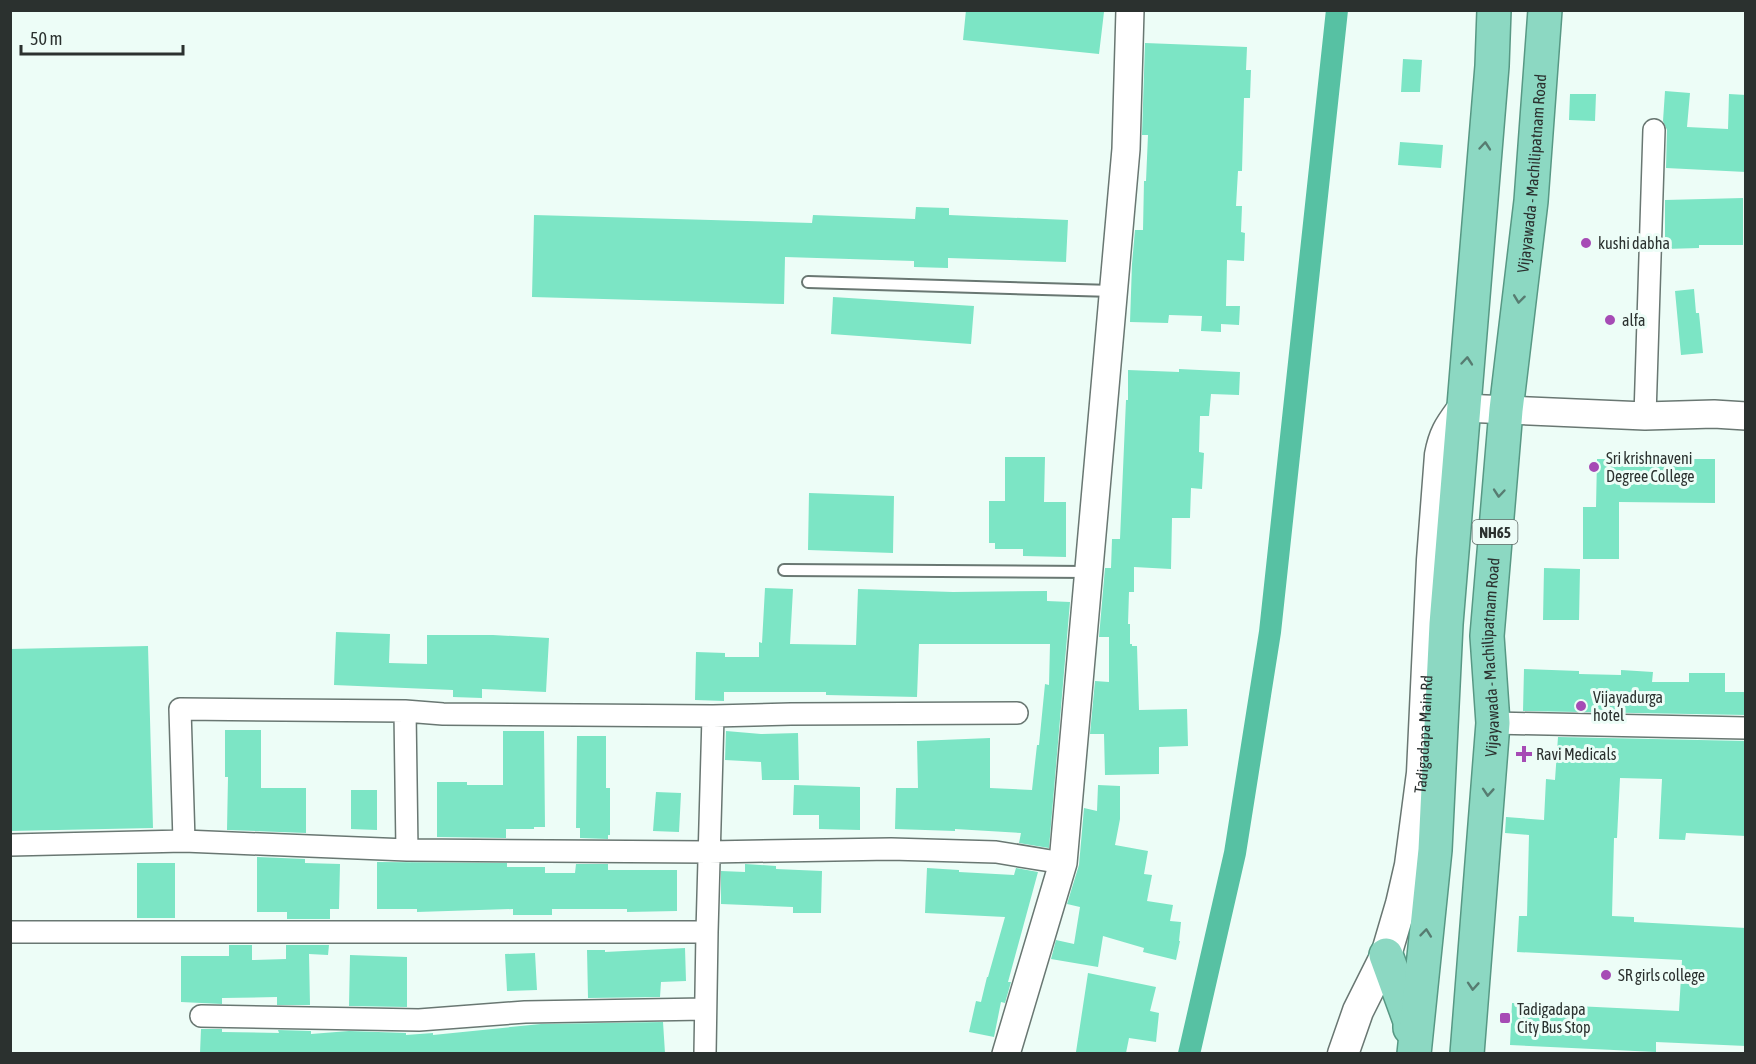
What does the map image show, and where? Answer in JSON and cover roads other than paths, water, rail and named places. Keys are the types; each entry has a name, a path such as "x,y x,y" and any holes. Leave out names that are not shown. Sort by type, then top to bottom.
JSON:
{"highway":[{"name":"NH65","path":"1413,1053 1435,850 1446,624 1492,66 1494,10"},
{"name":"Vijayawada - Machilipatnam Road","path":"1467,1053 1493,723 1486,636 1506,410 1531,201 1545,10"},
{"path":"1482,191 1531,201"},
{"path":"1386,955 1410,1021 1413,1053"}],"main road":[{"name":"Tadigadapa Main Rd","path":"1343,1053 1358,1011 1386,955 1410,865 1422,773 1432,560 1440,455 1448,428 1463,408"}],"street":[{"path":"1006,1053 1063,863 1126,149 1130,10"},
{"path":"1645,416 1654,130"},
{"path":"1463,408 1645,416 1714,414 1746,416"},
{"path":"184,841 180,709 713,716 1017,713"},
{"path":"405,711 407,850"},
{"path":"705,1053 706,932 713,716"},
{"path":"1493,723 1746,728"},
{"path":"10,845 184,841 407,850 709,852 891,849 996,852 1063,863"},
{"path":"10,932 706,932"},
{"path":"201,1016 419,1020 525,1012 705,1009"}],"lane":[{"path":"808,282 1113,291"},
{"path":"784,570 1089,572"}],"waterway":[{"path":"1189,1054 1235,853 1270,632 1337,10"}],"place":[{"name":"kushi dabha","path":"1586,243"},
{"name":"alfa","path":"1610,320"},
{"name":"Sri krishnaveni Degree College","path":"1594,467"},
{"name":"Vijayadurga hotel","path":"1581,706"},
{"name":"Ravi Medicals","path":"1524,754"},
{"name":"SR girls college","path":"1606,975"},
{"name":"Tadigadapa City Bus Stop","path":"1505,1018"}]}
